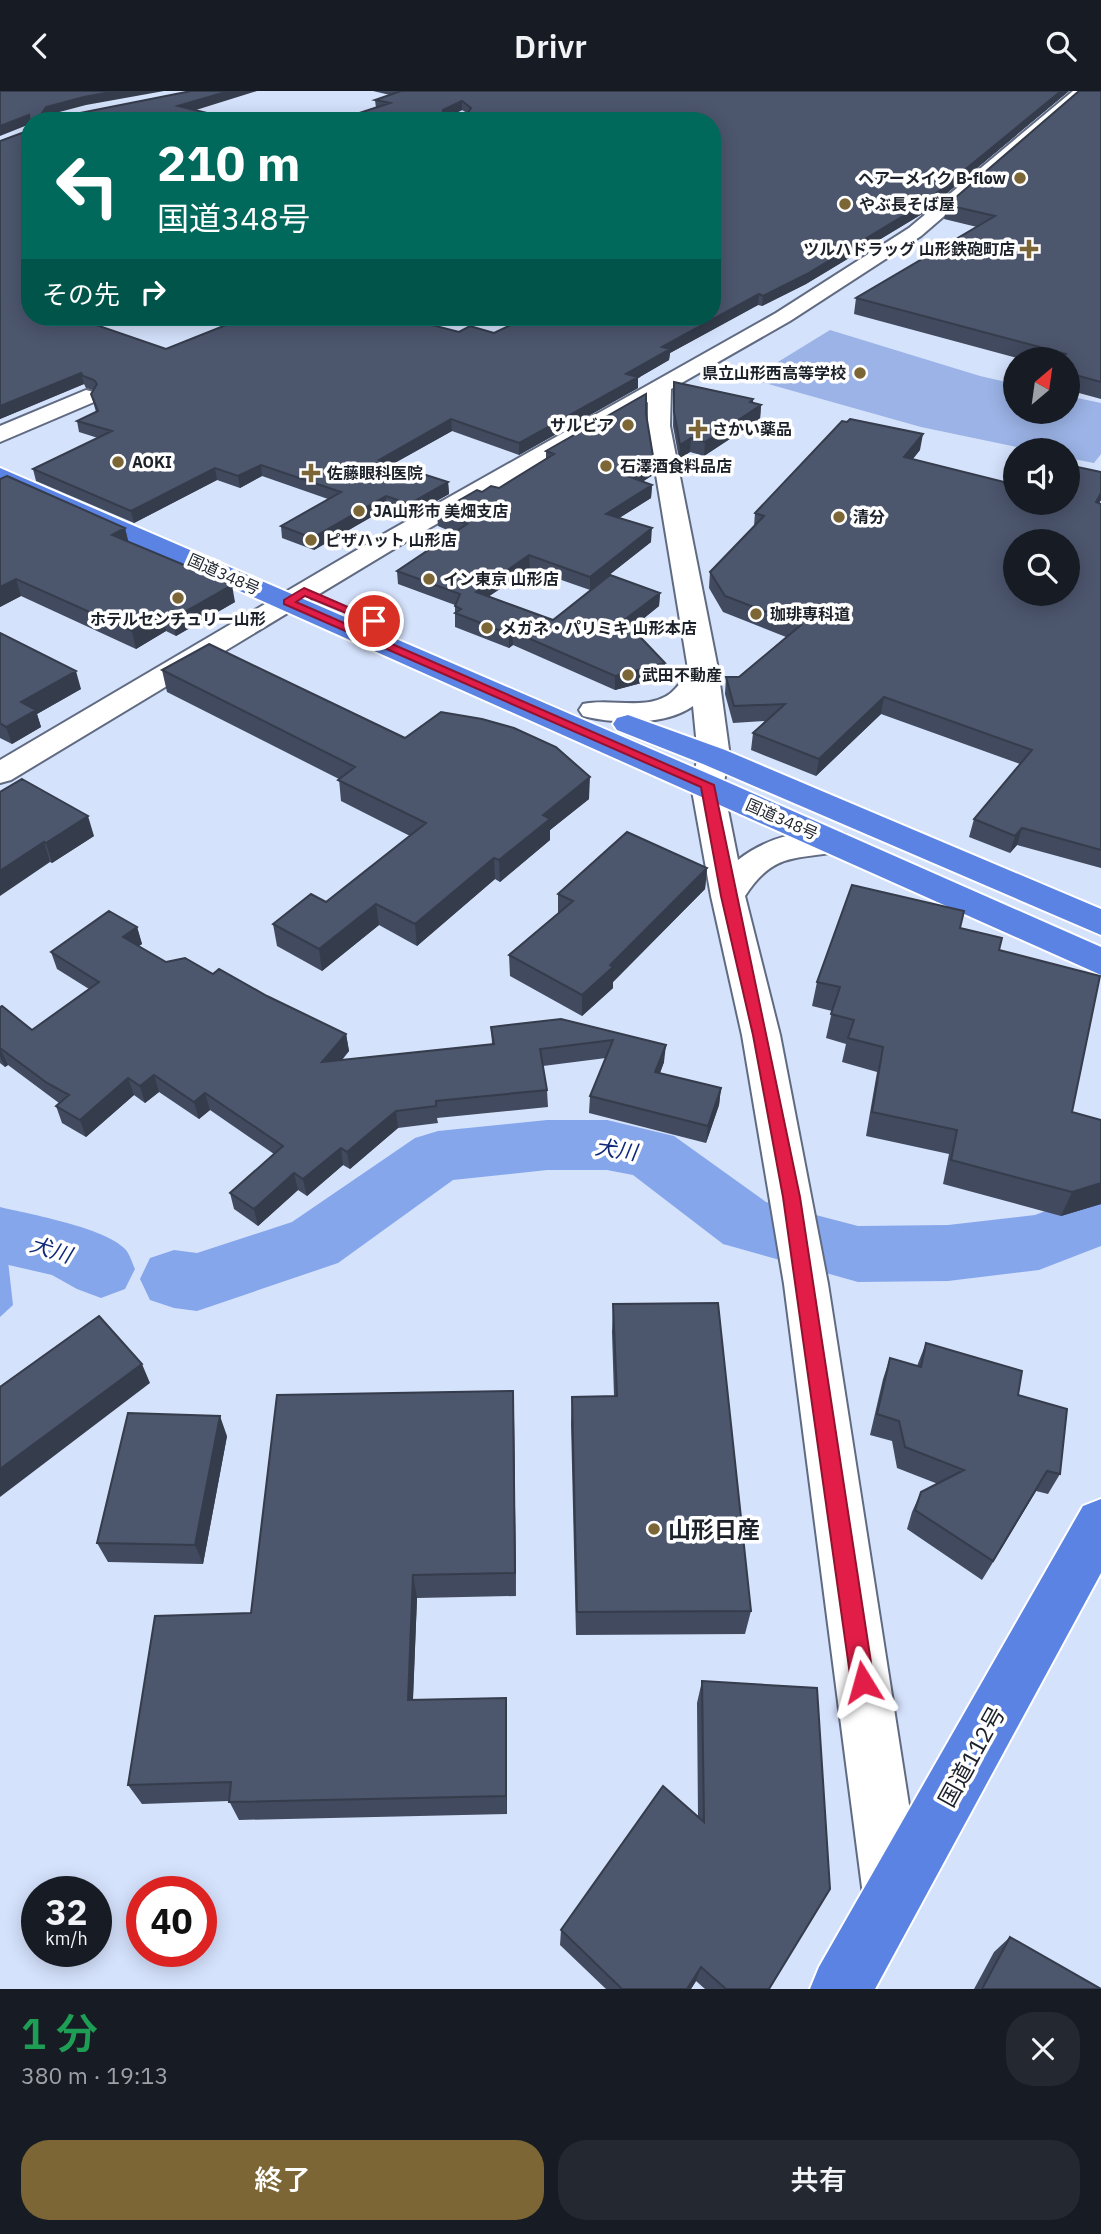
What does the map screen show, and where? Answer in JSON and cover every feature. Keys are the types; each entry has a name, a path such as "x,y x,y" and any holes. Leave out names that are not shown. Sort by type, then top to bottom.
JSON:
{"highway":[{"name":"国道348号","path":"0,460 296,597 594,711 711,771 833,842 1101,962"},
{"name":"国道348号","path":"0,475 711,771 1101,923"},
{"name":"国道112号","path":"841,1989 1101,1523"}],"street":[{"path":"0,773 296,597 783,317 915,232 1082,91"},
{"path":"660,386 659,426 703,669 711,771 728,896 761,1035 792,1197 893,1895"},
{"path":"0,435 86,397"},
{"path":"594,711 636,712 674,704 685,697 703,669"},
{"path":"728,896 739,876 767,855 785,846 833,842"}],"shaded area":[{"path":"830,330 1003,381 1003,424 1080,424 1080,399 1101,403 1101,454 1094,463 1080,460 1080,438 1003,438 1003,444 921,427 750,379"},
{"path":"0,1260 8,1261 13,1305 0,1317"}],"building":[{"path":"0,91 116,91 46,107 43,112 21,112 21,118 0,126"},
{"path":"191,91 229,91 178,106 203,112 85,112"},
{"path":"401,91 1061,91 923,204 807,274 763,296 759,294 721,315 721,112 469,112 471,108 462,101 443,112 362,112 390,103 375,100"},
{"path":"1079,91 1101,91 1101,382 1080,376 1080,347 1040,347 856,298 995,216 947,205"},
{"path":"21,133 21,326 99,326 166,349 224,326 436,326 459,332 470,326 494,333 509,326 700,326 662,347 670,349 626,374 638,377 519,443 451,419 379,460 448,482 409,504 386,496 312,538 281,526 341,492 261,465 238,476 215,468 131,511 33,469 112,431 77,421 98,411 91,394 97,384 94,380 81,373 0,406 0,141"},
{"path":"674,382 753,399 750,402 761,405 705,442 691,438 680,445 674,412"},
{"path":"646,394 646,414 654,462 630,477 652,485 606,514 652,528 590,577 529,555 476,592 553,620 610,575 660,593 624,620 665,663 615,676 512,631 509,634 455,613 461,609 455,606 460,594 397,571 467,524 437,513 477,490 482,492 491,486 499,488 554,454 546,451"},
{"path":"850,419 923,434 904,457 1003,482 1003,515 1080,515 1080,468 1101,472 1101,493 1096,502 1101,504 1101,850 1022,828 1015,836 974,819 1032,750 884,697 819,759 753,733 785,704 734,706 726,677 739,677 801,625 725,596 710,572 764,516 755,513 842,421 847,422"},
{"path":"7,476 125,528 112,535 232,585 172,619 162,614 132,631 16,579 0,587 0,479"},
{"path":"0,633 76,671 21,702 36,710 6,727 0,723"},
{"path":"209,644 405,738 441,712 482,719 514,728 556,747 590,777 543,815 550,819 499,860 494,858 415,924 376,904 319,949 273,924 311,894 326,902 426,823 338,780 355,767 162,670"},
{"path":"22,779 88,816 0,871 0,792"},
{"path":"627,832 707,868 610,965 613,967 582,995 509,955 573,901 558,894"},
{"path":"852,885 964,911 960,928 1002,938 999,950 1100,976 1072,1112 1101,1120 1101,1183 1072,1192 951,1160 957,1130 872,1112 883,1047 848,1038 854,1020 831,1014 840,987 817,982"},
{"path":"109,911 137,927 123,937 166,962 185,958 213,974 219,969 267,996 346,1034 322,1062 494,1044 491,1027 561,1019 666,1045 655,1072 721,1088 708,1126 590,1096 613,1040 540,1049 547,1090 436,1101 436,1106 396,1111 347,1152 341,1148 303,1179 294,1173 254,1209 230,1193 283,1146 205,1093 194,1102 154,1075 140,1086 128,1078 80,1120 56,1106 69,1095 47,1083 0,1048 0,1007 32,1030 99,982 51,952"},
{"name":"山形日産","path":"718,1303 751,1611 577,1612 572,1397 617,1396 613,1304"},
{"path":"99,1316 142,1364 0,1469 0,1387"},
{"path":"926,1343 1022,1371 1018,1395 1067,1409 1060,1474 1047,1471 993,1561 915,1510 921,1492 964,1470 905,1447 899,1421 877,1414 890,1358 921,1367"},
{"path":"513,1391 515,1573 413,1575 408,1700 506,1698 506,1796 229,1802 231,1782 128,1785 155,1616 251,1613 277,1395"},
{"path":"128,1413 220,1416 195,1545 97,1543"},
{"path":"702,1681 817,1688 830,1889 769,1989 726,1989 701,1967 687,1989 622,1989 561,1930 663,1786 704,1822"},
{"path":"1010,1937 1101,1989 982,1989"}],"waterway":[{"name":"犬川","path":"174,1279 197,1282 314,1243 438,1156 547,1145 607,1145 651,1154 747,1225 858,1254 948,1253 1039,1242 1101,1217"},
{"name":"犬川","path":"0,1235 68,1251 101,1269"}],"place":[{"name":"ヘアーメイク B-flow","path":"1020,178"},
{"name":"やぶ長そば屋","path":"845,204"},
{"name":"ツルハドラッグ 山形鉄砲町店","path":"1029,249"},
{"name":"県立山形西高等学校","path":"860,373"},
{"name":"サルビア","path":"628,425"},
{"name":"さかい薬品","path":"698,429"},
{"name":"AOKI","path":"118,462"},
{"name":"石澤酒食料品店","path":"606,466"},
{"name":"佐藤眼科医院","path":"311,473"},
{"name":"JA山形市 美畑支店","path":"359,511"},
{"name":"清分","path":"839,517"},
{"name":"ピザハット 山形店","path":"311,540"},
{"name":"イン東京 山形店","path":"429,579"},
{"name":"ホテルセンチュリー山形","path":"178,598"},
{"name":"珈琲専科道","path":"756,614"},
{"name":"メガネ・パリミキ 山形本店","path":"487,628"},
{"name":"武田不動産","path":"628,675"},
{"name":"山形日産","path":"654,1529"}],"route":[{"path":"374,621 304,592 288,602 707,785 728,896 761,1035 792,1197 863,1682"}]}
